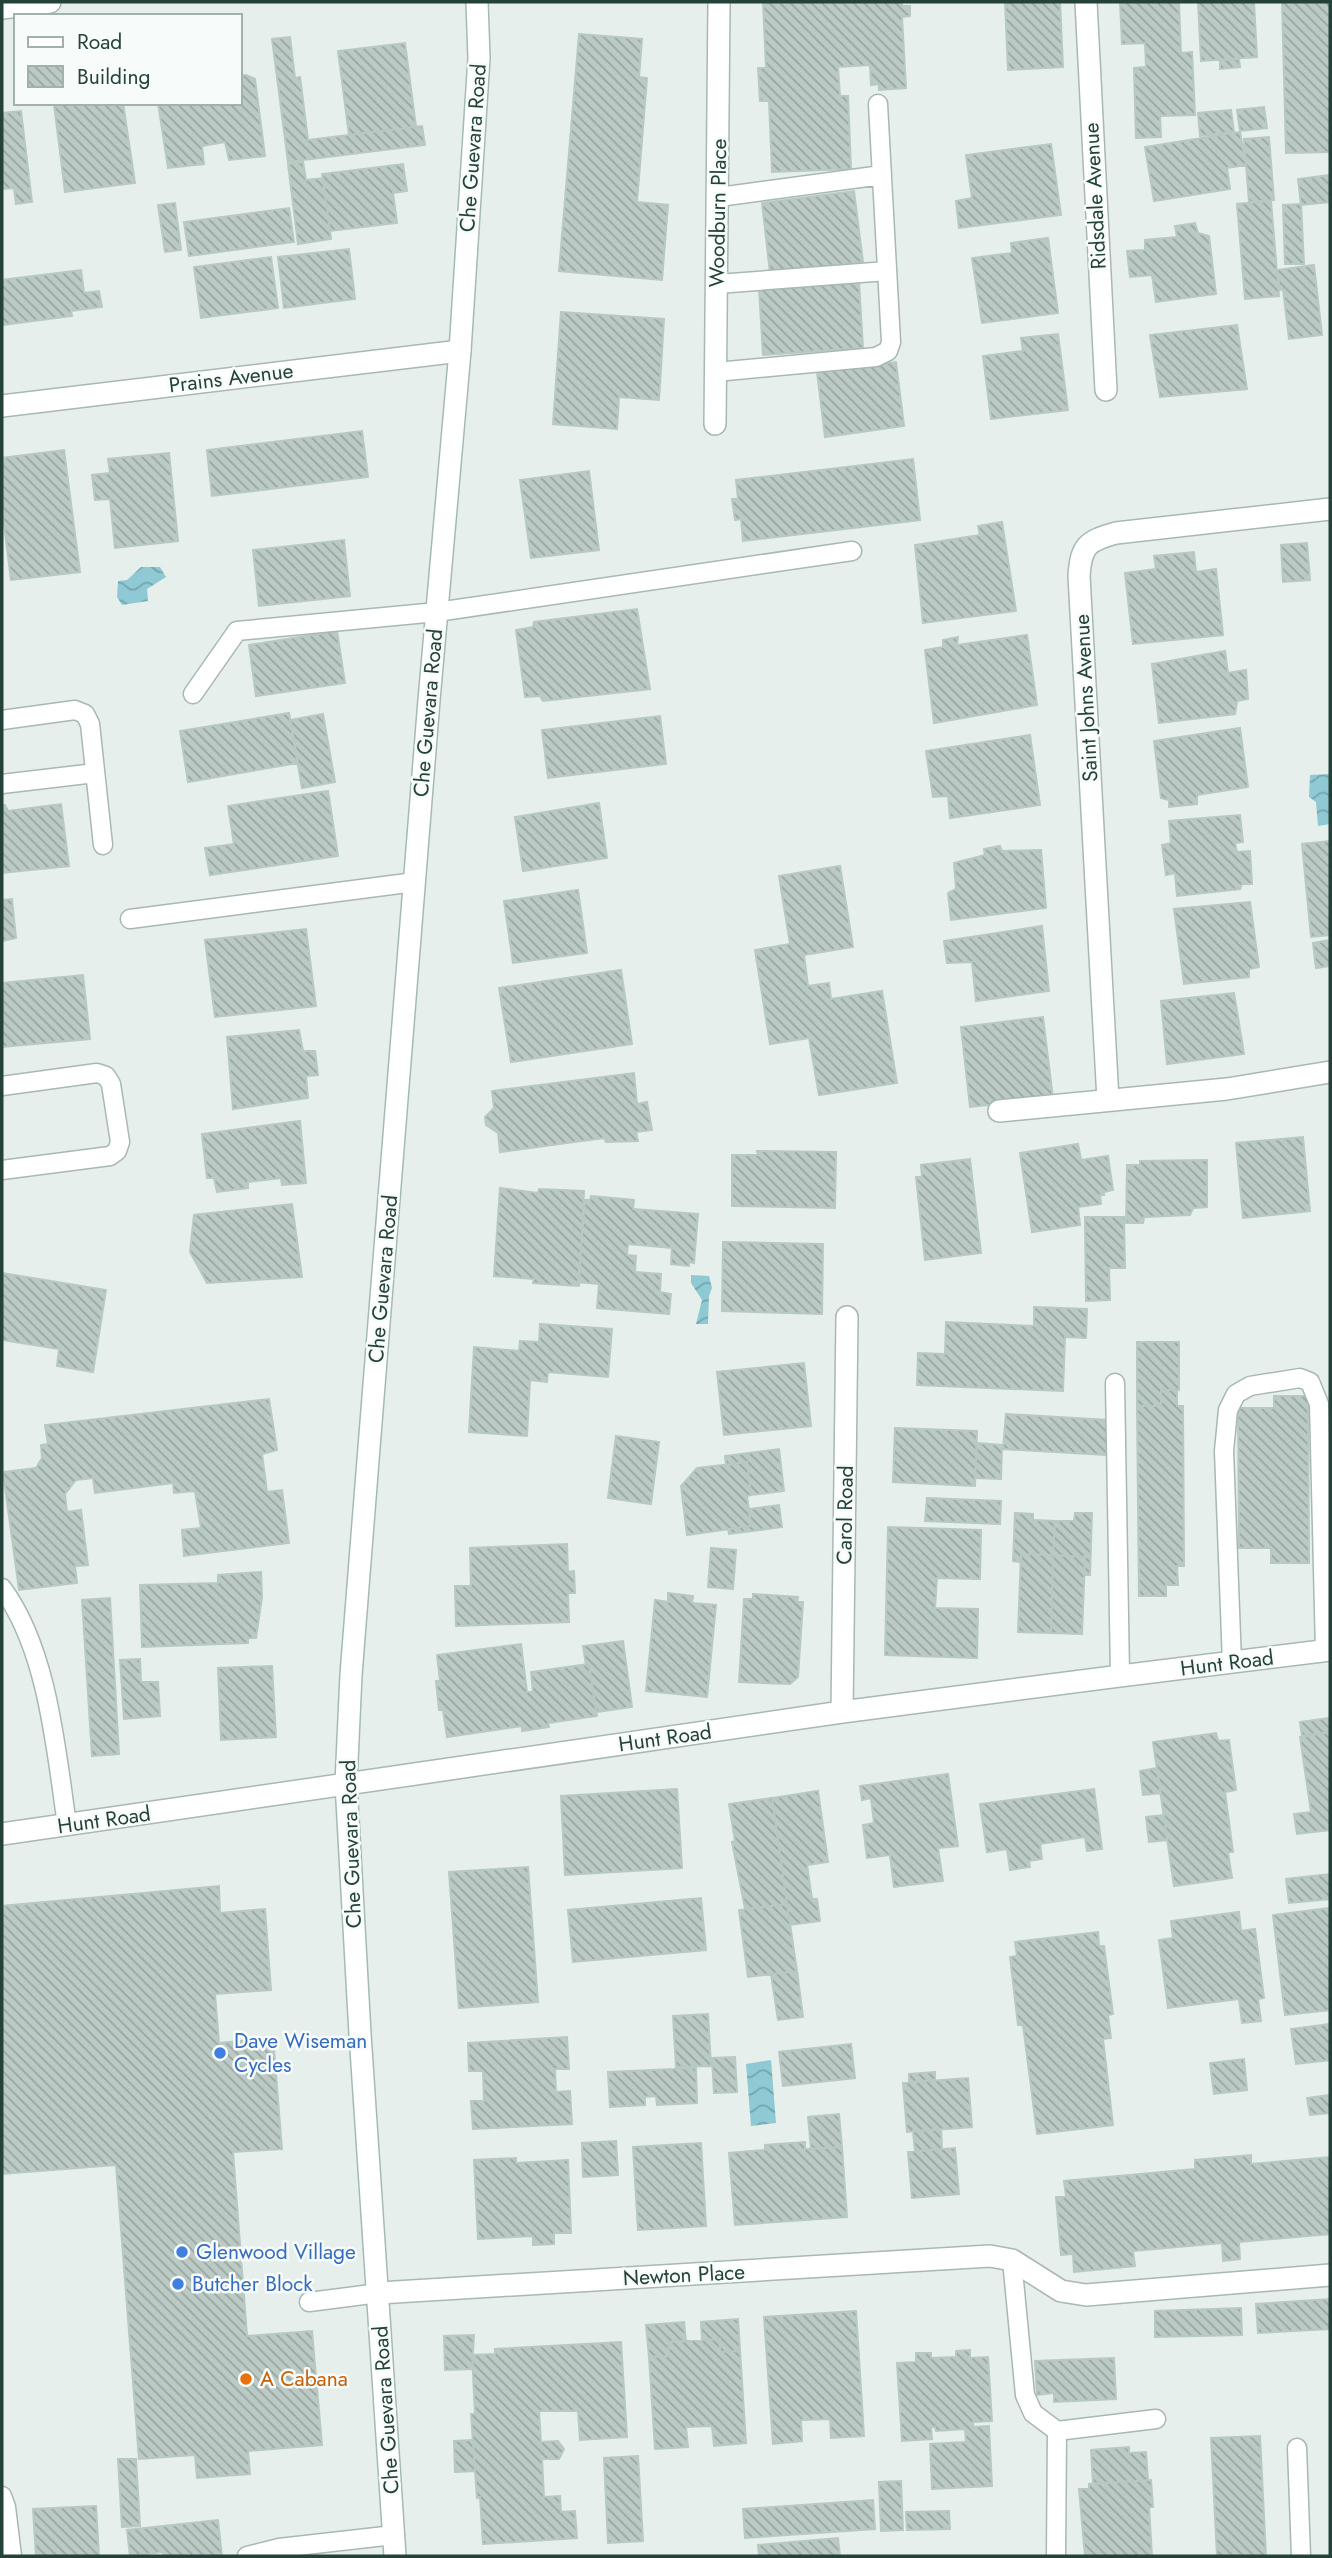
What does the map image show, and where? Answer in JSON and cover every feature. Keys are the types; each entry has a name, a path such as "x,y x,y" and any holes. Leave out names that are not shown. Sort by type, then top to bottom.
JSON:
{"street":[{"path":"2,8 50,2"},
{"name":"Che Guevara Road","path":"394,2546 346,1783 363,1515 460,351 479,58 477,2"},
{"name":"Woodburn Place","path":"715,424 719,2"},
{"name":"Ridsdale Avenue","path":"1086,2 1106,390"},
{"name":"Prains Avenue","path":"2,405 460,351"},
{"name":"Saint Johns Avenue","path":"1108,1100 1080,557 1088,544 1116,533 1330,509"},
{"path":"999,1111 1227,1089 1330,1072"},
{"name":"Carol Road","path":"842,1712 847,1317"},
{"name":"Hunt Road","path":"2,1834 842,1712 1327,1651"},
{"name":"Newton Place","path":"379,2293 990,2256 1012,2260"},
{"path":"1012,2260 1061,2291 1086,2295 1330,2275"}],"lane":[{"path":"716,372 876,357 888,351 891,342 878,104"},
{"path":"719,197 882,175"},
{"path":"717,284 887,271"},
{"path":"193,694 237,631 437,612 852,551"},
{"path":"2,720 75,710 85,714 90,724 103,845"},
{"path":"2,784 95,773"},
{"path":"130,919 415,882"},
{"path":"2,1086 97,1073 106,1076 111,1084 120,1142 117,1151 110,1156 2,1170"},
{"path":"1232,1663 1224,1451 1228,1410 1236,1394 1250,1386 1300,1378 1310,1382 1320,1404 1327,1651"},
{"path":"1115,1383 1120,1675"},
{"path":"2,1588 21,1621 47,1696 67,1825"},
{"path":"1012,2260 1025,2395 1033,2413 1057,2431 1156,2419"},
{"path":"309,2302 379,2293"},
{"path":"1056,2556 1057,2431"},
{"path":"1297,2448 1301,2556"},
{"path":"2,2496 6,2507 12,2556"},
{"path":"247,2556 279,2548 394,2546"}],"water":[{"path":"141,567 160,567 166,577 147,589 148,601 122,605 117,597 118,581 127,580"},
{"path":"1330,774 1330,824 1318,826 1316,802 1309,797 1310,775"},
{"path":"691,1275 709,1276 712,1288 708,1324 696,1324 702,1300 691,1283"},
{"path":"771,2060 776,2123 751,2126 746,2064"}],"building":[{"path":"763,2 902,2 902,6 910,6 910,16 902,17 906,88 879,90 879,84 871,85 870,65 838,67 840,96 848,96 851,169 772,172 769,101 760,101 758,68 766,68"},
{"path":"1005,2 1060,2 1063,67 1008,70"},
{"path":"1120,2 1179,2 1181,53 1192,52 1195,115 1160,116 1161,137 1136,138 1134,68 1146,67 1145,43 1122,44"},
{"path":"1198,2 1254,2 1257,57 1201,61"},
{"path":"1282,2 1330,2 1330,152 1286,153"},
{"path":"579,34 642,39 639,77 647,78 637,202 668,205 662,280 559,271"},
{"path":"290,37 295,78 300,77 308,140 422,126 425,145 288,162 272,39"},
{"path":"405,43 416,127 349,135 338,51"},
{"path":"1239,59 1240,67 1220,69 1220,60"},
{"path":"242,75 255,79 265,156 229,160 225,142 202,146 204,164 168,168 158,105 242,105"},
{"path":"54,105 123,105 135,183 65,192"},
{"path":"1264,107 1267,128 1240,131 1237,110"},
{"path":"1231,110 1234,132 1200,136 1198,113"},
{"path":"21,111 32,202 16,204 14,188 2,189 2,113"},
{"path":"1240,132 1246,165 1227,168 1230,189 1154,201 1145,147"},
{"path":"1269,137 1274,200 1249,202 1244,139"},
{"path":"1051,144 1061,215 959,228 956,201 972,198 966,155"},
{"path":"303,162 306,180 323,178 331,239 298,244 288,164"},
{"path":"403,164 407,191 393,193 397,223 330,231 322,174"},
{"path":"1330,175 1330,202 1301,205 1298,179"},
{"path":"854,191 863,262 770,273 762,203"},
{"path":"1271,201 1279,296 1245,299 1237,204"},
{"path":"175,203 181,250 165,252 158,205"},
{"path":"1301,204 1304,264 1285,264 1283,205"},
{"path":"289,208 294,242 189,256 184,222"},
{"path":"1195,223 1198,233 1209,236 1216,294 1156,302 1152,275 1130,277 1127,251 1145,250 1145,240 1177,237 1175,226"},
{"path":"1048,238 1058,313 982,323 972,258 1012,253 1011,243"},
{"path":"349,249 355,299 284,308 278,257"},
{"path":"271,257 278,308 201,318 194,267"},
{"path":"1314,265 1322,335 1289,339 1283,289 1280,290 1277,270"},
{"path":"81,270 84,293 99,291 102,307 71,311 72,316 2,325 2,280"},
{"path":"859,282 863,348 763,355 759,289"},
{"path":"561,312 664,319 659,400 619,397 617,429 553,424"},
{"path":"1237,325 1247,389 1160,397 1150,335"},
{"path":"1058,334 1068,410 991,419 983,356 1023,351 1021,338"},
{"path":"896,362 904,426 825,437 817,372"},
{"path":"362,431 368,477 212,496 207,450"},
{"path":"64,450 80,572 11,580 2,508 2,458"},
{"path":"169,453 178,541 115,548 110,499 95,500 92,475 110,473 108,459"},
{"path":"913,459 920,520 743,541 741,519 735,520 732,499 738,499 736,480"},
{"path":"589,471 599,550 531,558 520,480"},
{"path":"1002,522 1016,611 923,623 915,545 980,535 978,526"},
{"path":"344,540 350,596 259,606 253,550"},
{"path":"1307,543 1310,580 1283,582 1281,545"},
{"path":"1194,552 1196,572 1216,569 1223,635 1133,644 1125,573 1156,569 1154,556"},
{"path":"637,609 650,689 543,701 540,696 525,697 516,630 533,627 534,622"},
{"path":"337,631 345,683 256,696 249,645"},
{"path":"1027,635 1037,705 934,723 925,650 943,647 943,640 958,637 957,645"},
{"path":"1225,651 1228,673 1246,670 1248,699 1237,701 1235,714 1159,723 1152,664"},
{"path":"289,713 298,763 188,782 180,731"},
{"path":"323,714 335,782 302,788 290,720"},
{"path":"660,716 666,764 548,778 542,730"},
{"path":"1240,728 1248,787 1197,795 1197,804 1169,807 1169,800 1161,798 1154,741"},
{"path":"1030,735 1040,805 950,818 948,796 933,797 926,751"},
{"path":"328,791 338,856 210,875 205,848 234,844 228,806"},
{"path":"599,803 607,858 523,871 515,817"},
{"path":"61,804 69,866 2,873 2,805 5,805 8,811"},
{"path":"1240,815 1243,842 1235,843 1237,852 1250,851 1252,884 1242,884 1240,889 1177,896 1175,873 1166,875 1162,845 1171,843 1169,821"},
{"path":"1330,841 1330,935 1311,937 1302,844"},
{"path":"1000,846 1002,851 1041,850 1046,908 951,920 948,893 956,889 954,863 985,855 984,849"},
{"path":"840,866 853,947 804,955 808,986 829,983 831,999 882,991 897,1083 819,1095 809,1038 770,1044 755,950 790,944 779,876"},
{"path":"578,890 587,953 513,963 504,901"},
{"path":"12,899 16,938 2,941 2,900"},
{"path":"1250,902 1259,967 1249,969 1249,977 1184,984 1174,909"},
{"path":"1042,926 1049,991 976,1001 972,962 947,963 944,941"},
{"path":"306,929 316,1006 215,1017 205,940"},
{"path":"1330,940 1330,966 1316,968 1313,943"},
{"path":"621,970 632,1044 511,1062 499,988"},
{"path":"83,975 90,1039 2,1047 2,983"},
{"path":"1234,993 1244,1054 1167,1064 1161,1001"},
{"path":"1043,1017 1053,1098 970,1107 961,1027"},
{"path":"299,1030 303,1051 315,1051 318,1075 306,1076 308,1098 233,1109 227,1037"},
{"path":"634,1073 637,1104 647,1102 652,1130 636,1132 638,1141 606,1142 604,1138 500,1152 498,1133 486,1125 485,1117 494,1108 492,1091"},
{"path":"300,1121 306,1183 282,1185 281,1178 248,1182 248,1188 217,1192 214,1178 207,1178 202,1134"},
{"path":"1303,1137 1310,1211 1243,1218 1236,1143"},
{"path":"1078,1144 1081,1160 1108,1156 1113,1190 1100,1195 1101,1204 1078,1207 1080,1225 1032,1232 1020,1153"},
{"path":"757,1151 836,1152 835,1208 732,1206 732,1155 758,1155"},
{"path":"970,1159 981,1253 925,1260 916,1177 922,1177 921,1165"},
{"path":"1207,1160 1207,1207 1193,1208 1190,1215 1144,1217 1143,1223 1126,1223 1127,1165 1140,1165 1140,1161"},
{"path":"500,1188 538,1193 539,1189 584,1191 579,1286 533,1283 534,1279 494,1276"},
{"path":"591,1196 634,1200 633,1209 698,1214 694,1263 689,1262 689,1266 671,1264 672,1248 628,1244 627,1255 636,1256 635,1272 661,1274 660,1292 671,1294 669,1314 597,1308 599,1284 578,1282 585,1200 590,1200"},
{"path":"292,1204 302,1277 207,1283 190,1252 194,1215"},
{"path":"1085,1217 1124,1217 1125,1268 1109,1268 1110,1300 1086,1301"},
{"path":"723,1242 823,1244 822,1314 722,1311"},
{"path":"2,1273 106,1290 93,1372 57,1366 59,1349 2,1340"},
{"path":"1034,1307 1087,1309 1086,1338 1065,1337 1063,1391 917,1385 918,1353 945,1354 946,1322 1034,1326"},
{"path":"540,1324 612,1329 608,1377 548,1372 547,1382 530,1380 527,1436 469,1432 474,1347 519,1351 520,1341 539,1342"},
{"path":"1137,1342 1179,1342 1179,1390 1161,1390 1161,1406 1137,1406"},
{"path":"804,1363 811,1426 724,1435 717,1372"},
{"path":"1161,1390 1177,1390 1177,1406 1183,1406 1184,1566 1177,1566 1178,1585 1166,1585 1166,1596 1139,1596 1137,1406 1161,1406"},
{"path":"1274,1396 1308,1396 1309,1563 1271,1563 1271,1548 1239,1548 1238,1408 1274,1408"},
{"path":"269,1399 277,1450 262,1454 267,1492 282,1490 289,1543 184,1556 182,1530 201,1528 195,1491 174,1493 173,1483 95,1493 93,1478 76,1480 65,1494 67,1512 81,1510 88,1565 75,1566 77,1583 19,1590 3,1472 36,1468 42,1458 41,1445 48,1444 45,1425"},
{"path":"1006,1414 1108,1420 1106,1455 1003,1449"},
{"path":"895,1428 977,1431 975,1486 893,1482"},
{"path":"616,1436 659,1442 651,1504 608,1498"},
{"path":"977,1443 1002,1445 1001,1479 975,1478"},
{"path":"779,1449 784,1491 751,1495 747,1462 726,1465 725,1456"},
{"path":"747,1462 751,1495 747,1496 751,1526 687,1535 681,1486 697,1468"},
{"path":"927,1498 1001,1501 1000,1524 925,1521"},
{"path":"779,1505 782,1527 729,1534 728,1529 751,1526 749,1509"},
{"path":"1015,1513 1033,1514 1033,1520 1055,1521 1053,1555 1021,1554 1021,1562 1013,1561"},
{"path":"1075,1513 1092,1513 1090,1575 1084,1575 1085,1557 1053,1555 1055,1521 1074,1521"},
{"path":"888,1527 981,1530 980,1579 937,1578 935,1608 978,1609 977,1658 885,1655"},
{"path":"567,1544 568,1572 574,1571 575,1593 568,1593 569,1622 456,1626 455,1586 471,1586 470,1548"},
{"path":"711,1548 736,1550 733,1589 708,1587"},
{"path":"1021,1554 1053,1555 1051,1633 1018,1632"},
{"path":"1053,1555 1085,1557 1082,1634 1051,1633"},
{"path":"261,1572 262,1597 256,1638 248,1638 248,1643 142,1647 140,1585 218,1583 218,1575"},
{"path":"668,1593 693,1596 692,1603 716,1605 707,1697 646,1691 655,1600 668,1602"},
{"path":"753,1594 798,1597 797,1602 803,1602 798,1677 790,1684 739,1682 744,1599 753,1599"},
{"path":"110,1598 119,1754 92,1756 82,1600"},
{"path":"623,1641 632,1707 596,1712 589,1664 586,1665 583,1646"},
{"path":"521,1644 527,1692 533,1692 531,1672 589,1664 597,1716 548,1723 549,1727 522,1731 522,1726 447,1737 443,1710 439,1710 437,1655"},
{"path":"140,1659 141,1682 158,1682 160,1716 124,1719 120,1660"},
{"path":"272,1666 276,1737 221,1740 218,1668"},
{"path":"1330,1718 1330,1732 1302,1736 1300,1722"},
{"path":"1330,1732 1330,1830 1297,1834 1294,1814 1311,1812 1300,1737"},
{"path":"1216,1733 1218,1741 1229,1740 1236,1790 1225,1792 1233,1852 1228,1852 1232,1878 1174,1886 1153,1742"},
{"path":"1157,1768 1161,1793 1143,1795 1140,1771"},
{"path":"948,1774 958,1846 938,1848 943,1881 894,1887 890,1855 867,1858 863,1825 874,1823 871,1798 862,1800 860,1786"},
{"path":"677,1789 682,1868 565,1875 561,1796"},
{"path":"1094,1789 1102,1849 1087,1851 1085,1837 1040,1844 1042,1859 1029,1861 1030,1867 1010,1870 1007,1849 987,1852 980,1804"},
{"path":"818,1791 828,1862 807,1865 812,1899 817,1899 820,1921 790,1925 772,1798"},
{"path":"772,1798 787,1904 745,1909 732,1842 735,1841 729,1804"},
{"path":"1164,1815 1167,1840 1149,1842 1146,1817"},
{"path":"528,1867 538,2002 459,2008 449,1872"},
{"path":"1330,1874 1330,1899 1289,1903 1286,1879"},
{"name":"Glenwood Village","path":"219,1886 220,1913 265,1909 271,1990 215,1994 219,2043 273,2038 282,2149 233,2152 247,2336 312,2331 322,2445 248,2451 250,2474 197,2478 195,2455 139,2459 116,2165 2,2174 2,1906"},
{"path":"701,1898 706,1950 573,1962 568,1910"},
{"path":"787,1904 797,1971 748,1977 739,1910"},
{"path":"1330,1908 1330,2010 1285,2015 1273,1915"},
{"path":"1239,1912 1241,1931 1255,1929 1264,1998 1258,1999 1261,2021 1242,2023 1239,1999 1168,2008 1159,1940 1173,1938 1171,1921"},
{"path":"1098,1932 1099,1946 1104,1946 1113,2014 1108,2015 1111,2038 1103,2039 1113,2125 1037,2134 1023,2025 1018,2025 1010,1957 1017,1956 1015,1942"},
{"path":"797,1971 803,2017 778,2020 771,1974"},
{"path":"708,2014 711,2066 676,2067 673,2016"},
{"path":"1330,2024 1330,2060 1296,2064 1291,2029"},
{"path":"567,2037 569,2069 555,2069 556,2092 570,2091 572,2124 473,2129 471,2101 484,2101 483,2071 469,2071 468,2043"},
{"path":"851,2044 855,2078 783,2086 779,2052"},
{"path":"735,2057 737,2092 714,2093 712,2058"},
{"path":"1244,2059 1247,2090 1214,2094 1210,2063"},
{"path":"696,2068 697,2103 657,2105 656,2096 645,2097 645,2105 610,2107 608,2072"},
{"path":"935,2072 935,2080 909,2082 909,2074"},
{"path":"968,2078 972,2127 907,2132 903,2083"},
{"path":"1330,2095 1330,2113 1310,2115 1307,2098"},
{"path":"839,2114 842,2147 811,2149 808,2117"},
{"path":"941,2129 942,2149 915,2151 913,2131"},
{"path":"616,2141 618,2175 583,2177 582,2143"},
{"path":"805,2142 805,2149 842,2147 847,2217 735,2225 729,2153 765,2150 765,2145"},
{"path":"701,2143 706,2226 638,2230 633,2147"},
{"path":"955,2148 959,2194 912,2198 908,2152"},
{"path":"1251,2155 1251,2164 1330,2157 1330,2234 1239,2242 1240,2259 1223,2261 1222,2243 1133,2251 1135,2266 1074,2272 1073,2254 1061,2255 1056,2197 1066,2197 1064,2181 1195,2169 1195,2160"},
{"path":"516,2158 516,2163 568,2160 571,2233 554,2233 554,2244 533,2245 533,2236 478,2239 474,2160"},
{"path":"1330,2299 1330,2329 1258,2333 1256,2304"},
{"path":"1241,2308 1242,2335 1155,2337 1155,2311"},
{"path":"856,2311 864,2436 831,2438 830,2419 801,2420 802,2441 773,2444 764,2317"},
{"path":"738,2319 740,2351 720,2352 720,2339 702,2340 701,2322"},
{"path":"684,2322 686,2341 668,2342 669,2356 649,2357 646,2325"},
{"path":"474,2335 472,2369 445,2370 444,2336"},
{"path":"720,2339 720,2352 740,2351 746,2443 714,2446 712,2426 686,2427 688,2447 655,2449 649,2357 669,2356 668,2342"},
{"path":"621,2342 627,2437 580,2440 578,2411 539,2411 541,2442 558,2441 564,2449 559,2459 542,2459 544,2497 560,2496 561,2512 575,2511 577,2538 483,2544 471,2414 475,2414 472,2355 495,2354 495,2349"},
{"path":"970,2350 970,2358 988,2357 992,2421 973,2422 973,2427 989,2426 992,2486 932,2489 930,2444 966,2442 965,2429 936,2431 935,2427 931,2427 932,2439 902,2441 897,2363 916,2362 916,2353 931,2353 931,2358 956,2357 956,2351"},
{"path":"1114,2358 1116,2399 1054,2402 1054,2393 1037,2395 1035,2361"},
{"path":"1260,2436 1266,2556 1217,2556 1211,2438"},
{"path":"473,2440 475,2471 455,2472 454,2441"},
{"path":"1129,2447 1129,2453 1146,2452 1148,2480 1093,2484 1091,2450"},
{"path":"638,2456 643,2541 608,2543 604,2458"},
{"path":"118,2459 136,2459 140,2526 122,2527"},
{"path":"1151,2480 1153,2507 1149,2507 1152,2556 1085,2556 1079,2489 1089,2489 1089,2484"},
{"path":"901,2481 903,2530 881,2531 879,2482"},
{"path":"873,2500 875,2529 745,2538 743,2509"},
{"path":"96,2506 99,2556 36,2556 33,2509"},
{"path":"949,2511 950,2529 907,2530 906,2512"},
{"path":"218,2520 222,2556 164,2556 163,2552 130,2556 127,2530"},
{"path":"838,2538 840,2556 759,2556 758,2545"}],"place":[{"name":"Dave Wiseman Cycles","path":"220,2053"},
{"name":"Glenwood Village","path":"182,2252"},
{"name":"Butcher Block","path":"178,2284"},
{"name":"A Cabana","path":"246,2379"}]}
